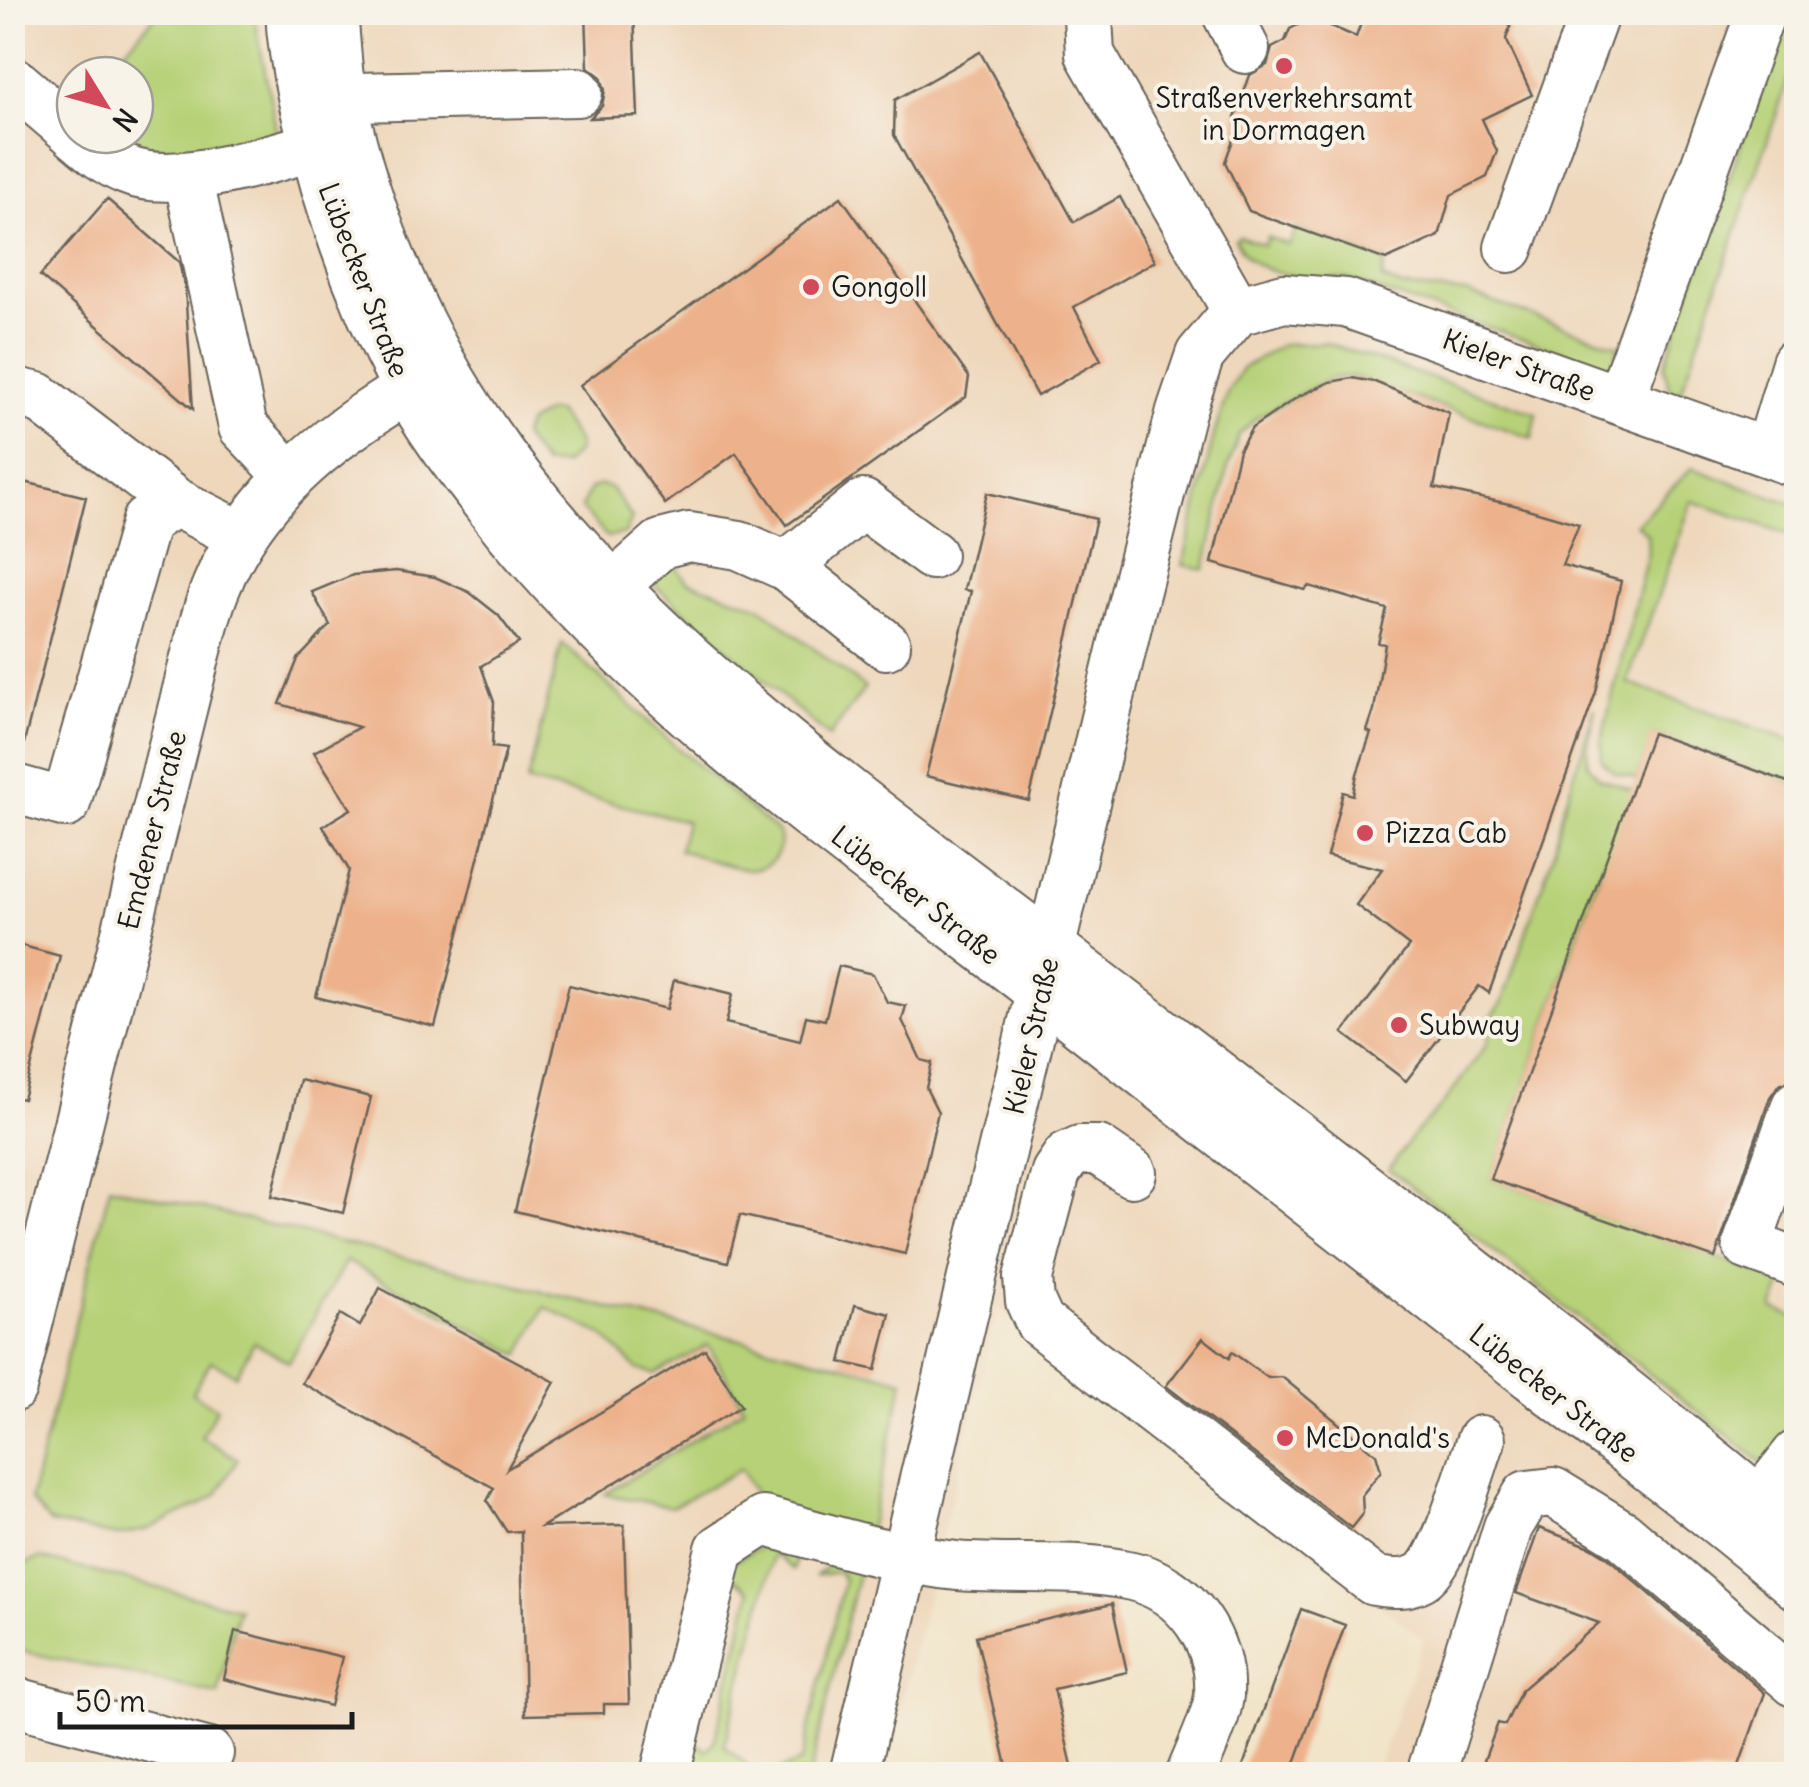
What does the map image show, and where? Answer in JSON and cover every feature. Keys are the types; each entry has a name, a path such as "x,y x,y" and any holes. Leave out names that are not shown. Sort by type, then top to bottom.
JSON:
{"street":[{"name":"Lübecker Straße","path":"290,12 328,119 370,205 408,298 425,378 488,438 554,520 597,601 728,691 859,800 1047,970 1631,1396 1748,1516 1796,1585"},
{"name":"Lübecker Straße","path":"328,119 333,12"},
{"path":"1509,248 1595,12"},
{"path":"1620,400 1761,12"},
{"path":"1090,15 1090,54 1237,311"},
{"path":"12,80 55,118"},
{"path":"101,155 129,172 155,178 188,177 328,119 578,92"},
{"path":"188,177 242,427 289,475"},
{"name":"Kieler Straße","path":"854,1774 1131,609 1200,355 1237,311 1284,298 1346,303 1783,458"},
{"path":"1783,458 1796,363"},
{"name":"Emdener Straße","path":"12,1388 216,587 242,536 267,498 289,475 313,454 425,378"},
{"path":"12,390 38,397 175,502 242,536"},
{"path":"12,788 66,804 146,521 175,502"},
{"path":"786,566 863,504 932,555"},
{"path":"597,601 661,544 689,537 740,545 786,566 886,645"},
{"path":"1796,1106 1746,1245 1796,1263"},
{"path":"1132,1173 1098,1150 1080,1150 1067,1156 1056,1172 1028,1278 1030,1301 1040,1323 1374,1581 1404,1584 1426,1576 1444,1546 1481,1440"},
{"path":"1748,1516 1796,1456"},
{"path":"1431,1774 1508,1527 1526,1495 1552,1492 1623,1535 1796,1683"},
{"name":"Lübecker Straße","path":"1748,1516 1796,1531"},
{"path":"666,1774 720,1548 763,1521 906,1558 959,1566 1032,1567 1133,1576 1161,1588 1194,1613 1214,1646 1219,1698 1191,1774"},
{"path":"12,1701 208,1752"}],"shaded area":[{"path":"12,13 1796,13 1796,1774 1375,1774 1424,1640 998,1307 884,1774 13,1774"}],"green space":[{"path":"158,13 254,13 277,134 196,159 152,155 155,155 155,55 120,55"},
{"path":"1786,13 1796,13 1796,57 1680,395 1669,388 1664,366"},
{"path":"1297,228 1386,260 1382,279 1402,287 1467,293 1619,346 1611,369 1346,279 1270,270 1247,257 1235,239 1239,236 1264,245 1267,237 1289,245"},
{"path":"1326,343 1537,413 1532,438 1353,376 1331,378 1257,417 1239,435 1228,466 1205,569 1183,565 1228,391 1243,368 1283,344"},
{"path":"548,412 557,412 579,444 578,451 565,464 544,465 522,436 528,423"},
{"path":"1692,468 1796,505 1796,537 1692,501 1627,683 1796,742 1796,785 1653,734 1636,779 1614,772 1602,761 1601,742 1648,552 1647,534 1636,524"},
{"path":"600,485 611,488 632,518 625,534 607,537 581,508 590,489"},
{"path":"671,560 687,581 759,606 865,688 829,737 652,583"},
{"path":"562,643 674,745 778,832 780,846 770,863 742,868 679,850 686,821 527,782"},
{"path":"1595,708 1588,764 1599,778 1632,790 1752,925 1600,872 1491,1179 1784,1281 1773,1309 1796,1318 1796,1432 1769,1468 1389,1169 1488,1043 1489,1020 1502,1003 1554,850"},
{"path":"110,1186 904,1380 867,1539 766,1512 741,1469 672,1507 605,1494 744,1408 708,1345 654,1374 637,1369 602,1335 545,1307 520,1355 346,1261 289,1362 254,1342 236,1375 211,1361 192,1393 217,1408 201,1437 238,1459 217,1494 149,1529 117,1536 50,1523 30,1500"},
{"path":"762,1546 789,1552 796,1559 794,1570 774,1554 724,1746 748,1766 741,1774 712,1774 691,1768 688,1737 707,1750 715,1740 751,1591 729,1574 732,1562"},
{"path":"40,1558 238,1608 218,1694 13,1649 14,1568"},
{"path":"833,1562 859,1569 810,1774 769,1774 801,1762 844,1580 839,1572 815,1576"}],"building":[{"path":"586,12 634,12 638,116 590,118 602,106 605,90 601,77 588,67"},
{"path":"1365,12 1515,12 1506,39 1532,95 1482,119 1497,151 1487,177 1451,195 1439,236 1386,260 1249,211 1225,162 1250,75 1267,65 1272,48 1285,41 1290,29 1312,18 1356,37"},
{"path":"980,52 1074,222 1120,197 1155,261 1074,307 1101,360 1037,396 894,135 895,100"},
{"name":"Gongoll","path":"841,197 969,377 966,397 787,525 736,453 665,504 580,385"},
{"path":"107,199 179,262 185,289 193,409 40,276"},
{"path":"1352,378 1375,382 1449,413 1434,488 1579,524 1562,565 1621,581 1596,692 1489,993 1479,986 1406,1081 1343,1033 1409,946 1356,905 1382,869 1327,856 1343,792 1353,795 1371,733 1367,731 1385,644 1378,643 1387,609 1212,563 1239,450 1252,428 1299,396 1330,382"},
{"path":"12,479 86,497 24,743 12,742"},
{"path":"987,493 1096,519 1029,801 926,776 971,591 964,590"},
{"path":"396,571 435,577 469,592 498,615 519,643 481,666 494,702 492,747 506,749 435,1027 316,997 349,870 323,826 351,809 314,752 359,727 280,704 298,659 330,625 312,592 353,575"},
{"path":"1652,733 1796,785 1796,1073 1794,1079 1779,1085 1770,1097 1715,1258 1490,1179"},
{"path":"12,943 60,956 23,1099 12,1097"},
{"path":"839,966 873,974 887,1002 906,1006 902,1020 921,1060 932,1063 926,1088 938,1112 905,1254 740,1215 728,1262 515,1211 569,985 667,1009 674,980 717,990 733,994 726,1023 800,1041 806,1016 825,1020"},
{"path":"300,1080 371,1097 343,1213 272,1196"},
{"path":"380,1288 555,1382 507,1469 705,1349 741,1406 542,1527 624,1525 629,1704 604,1704 604,1713 525,1715 521,1531 507,1532 487,1501 494,1488 302,1383 340,1314 360,1326"},
{"path":"855,1305 890,1314 876,1370 841,1362"},
{"name":"McDonald's","path":"1203,1338 1229,1358 1232,1352 1268,1378 1282,1377 1376,1454 1381,1471 1362,1495 1363,1513 1351,1528 1166,1386"},
{"path":"1539,1528 1607,1557 1765,1693 1736,1774 1479,1774 1498,1723 1505,1725 1522,1689 1599,1623 1516,1593"},
{"path":"1112,1604 1127,1672 1054,1689 1074,1774 1009,1774 976,1636"},
{"path":"1301,1609 1345,1625 1291,1774 1240,1774"},
{"path":"235,1631 342,1657 330,1706 224,1679"}],"place":[{"name":"Straßenverkehrsamt in Dormagen","path":"1284,66"},
{"name":"Gongoll","path":"811,287"},
{"name":"Pizza Cab","path":"1365,833"},
{"name":"Subway","path":"1399,1025"},
{"name":"McDonald's","path":"1285,1438"}]}
